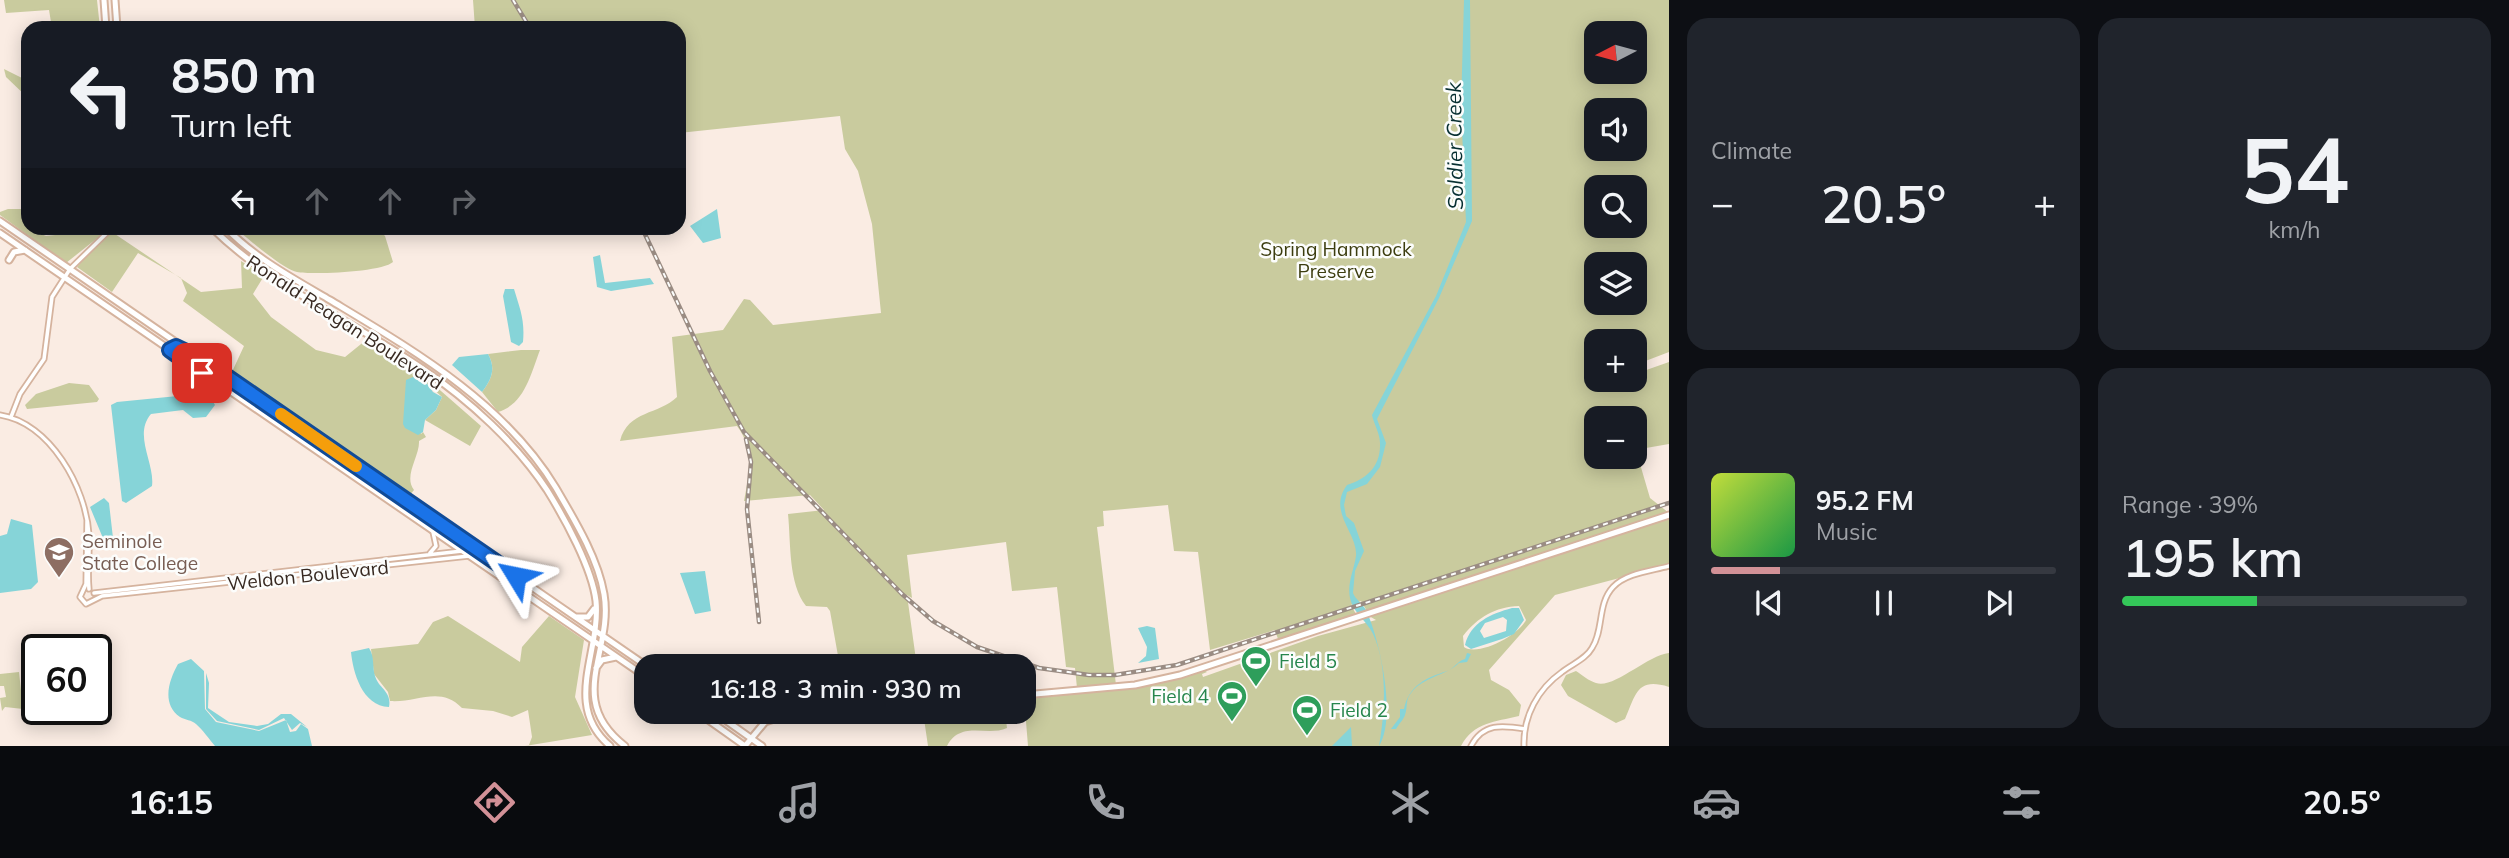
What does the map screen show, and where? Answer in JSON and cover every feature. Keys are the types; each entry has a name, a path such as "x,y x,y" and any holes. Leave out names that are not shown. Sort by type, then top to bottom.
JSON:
{"main road":[{"path":"104,0 106,21"},
{"path":"115,0 116,21"},
{"path":"0,221 634,657"},
{"path":"0,233 634,669"},
{"name":"Ronald Reagan Boulevard","path":"220,235 252,264 424,369 519,454 546,489 564,519 591,579 596,603 584,682 587,708 593,725 610,746"},
{"name":"Ronald Reagan Boulevard","path":"234,235 255,253 429,360 500,421 543,470 583,540 601,580 605,597 594,696 604,726 625,746"},
{"path":"9,260 14,252 25,250"},
{"path":"131,323 160,339 169,337"},
{"path":"170,350 176,347 201,359"},
{"path":"271,420 295,431 302,429"},
{"path":"306,444 314,441 335,452"},
{"path":"369,487 378,485 409,502"},
{"path":"1036,694 1153,682 1669,515"},
{"path":"564,519 575,538 583,540"},
{"path":"574,616 588,617 596,603"},
{"path":"595,671 602,660 617,657"},
{"path":"713,724 745,746 765,724"},
{"path":"731,724 762,746"}],"street":[{"path":"11,417 20,394 44,359 52,297 69,269 105,235"},
{"path":"0,415 11,417 41,434 62,458 87,520 90,593"},
{"path":"428,555 436,544 432,530"},
{"path":"462,551 468,543"},
{"path":"469,556 475,548"},
{"name":"Weldon Boulevard","path":"90,593 462,551"},
{"name":"Weldon Boulevard","path":"90,593 400,565 469,556"},
{"path":"398,558 400,565"},
{"path":"1524,746 1525,729 1533,705 1546,686 1594,646 1602,610 1612,589 1628,577 1669,566"},
{"path":"1471,746 1482,731 1489,728 1502,725 1525,729"}],"green space":[{"path":"4,0 97,0 99,21 51,21 49,10 6,13"},
{"name":"Spring Hammock Preserve","path":"473,0 1669,0 1669,352 1647,360 1647,329 1584,329 1584,392 1647,392 1647,370 1669,362 1669,444 1647,448 1647,406 1584,406 1584,469 1641,469 1650,498 1669,513 1368,613 1361,601 1351,605 1357,616 1279,642 1275,630 1210,650 1198,552 1174,551 1168,505 1103,511 1104,526 1097,527 1116,685 1077,688 1075,668 1066,667 1057,587 1012,591 1006,542 907,555 912,598 907,595 915,654 838,654 830,611 827,607 806,606 800,597 793,574 788,514 824,510 810,495 744,501 749,462 743,435 737,426 620,441 624,431 637,418 677,397 672,337 723,330 744,299 750,300 773,325 881,313 872,224 858,171 845,149 840,116 686,132 686,21 474,21"},
{"path":"4,69 21,78 21,91 6,77"},
{"path":"21,209 21,230 0,215 0,212"},
{"path":"28,235 101,235 66,263"},
{"path":"108,235 116,235 175,275 138,253 112,292 77,267 99,241"},
{"path":"244,235 384,235 393,262 362,270 305,273 291,270"},
{"path":"241,261 264,276 253,294 271,317 316,350 345,357 366,340 425,377 481,426 470,446 425,420 436,410 442,397 429,385 406,380 407,394 421,434 423,432 426,437 419,441 410,479 414,490 409,496 231,374 244,346 183,301 187,293 181,279 201,292 242,288"},
{"path":"540,350 521,395 507,408 498,412 482,392 492,373 488,354"},
{"path":"69,383 89,385 99,399 97,402 27,409 25,405 36,394"},
{"path":"1669,517 1669,565 1555,595 1489,670 1491,680 1509,690 1521,705 1519,716 1479,728 1466,738 1461,746 1028,746 1026,724 1036,724 1036,696 1135,687 1204,670 1207,672 1202,674 1203,677 1318,636 1376,620 1369,616","holes":["1519,606 1526,620 1507,638 1488,647 1464,647 1463,636 1481,618 1495,611"]},
{"path":"448,616 520,662 522,647 549,616 584,640 575,697 592,735 525,746 529,745 532,737 528,710 512,717 493,711 462,708 454,701 437,696 390,701 388,692 374,674 371,649 418,644 433,622"},
{"path":"1669,653 1669,687 1658,684 1644,686 1635,695 1625,719 1616,723 1568,696 1561,685 1566,675 1576,671 1596,683 1603,684"},
{"path":"19,672 21,709 5,707 2,711 0,698 6,697 4,686 0,686 0,674"},
{"path":"925,724 1006,724 1007,728 999,730 959,733 947,746 928,746"}],"water":[{"path":"1464,0 1470,0 1472,221 1439,298 1377,419 1386,443 1380,467 1367,484 1347,492 1344,505 1346,516 1354,523 1364,551 1355,571 1353,593 1366,610 1378,646 1350,598 1349,587 1356,556 1353,539 1340,504 1347,485 1361,479 1375,465 1380,443 1372,415 1436,296 1466,222 1461,106"},
{"path":"717,209 721,238 703,243 690,226"},
{"path":"600,255 605,283 650,278 654,284 611,291 597,287 593,257"},
{"path":"505,289 514,289 522,315 523,342 519,346 511,342 503,296"},
{"path":"488,354 492,373 482,392 452,365 459,357"},
{"path":"413,377 423,378 433,392 442,397 436,410 425,420 423,432 418,435 403,424 406,380"},
{"path":"208,393 215,405 206,417 193,418 183,410 151,414 146,422 144,440 152,486 126,503 122,501 111,405 117,402"},
{"path":"104,498 109,503 113,538 105,543 90,507"},
{"path":"11,519 32,525 38,582 31,589 0,593 0,536 7,534"},
{"path":"705,571 711,611 695,614 680,573"},
{"path":"1512,608 1519,608 1524,620 1514,634 1471,649 1465,645 1472,630 1483,620","holes":["1503,617 1507,620 1506,631 1484,638 1480,631 1485,623"]},
{"path":"1138,628 1155,628 1159,659 1138,663 1146,656 1147,647"},
{"path":"369,648 375,676 389,697 389,707 372,701 357,678 351,652"},
{"path":"1379,652 1381,659 1384,678 1387,717 1379,746 1384,704"},
{"path":"1467,653 1471,654 1467,662 1459,663 1452,669 1460,661 1465,659"},
{"path":"191,659 204,671 205,709 216,722 259,731 286,720 290,732 296,731 301,724 308,729 312,746 215,746 196,724 180,717 170,705 168,692 175,670 178,664"},
{"path":"1449,670 1416,687 1408,698 1403,718 1396,729 1391,729 1400,717 1400,709 1404,709 1406,701 1414,688 1425,680"},
{"path":"206,673 209,683 208,708 229,722 257,726 268,724 281,714 291,714 307,727 300,723 292,730 284,718 259,730 217,721 206,709"},
{"path":"1351,727 1352,746 1332,746"}],"railway":[{"path":"513,0 526,21"},
{"path":"645,235 710,371 744,432 902,594 933,621 977,647 1039,668 1089,675 1115,675 1177,665 1669,503"},
{"path":"746,439 751,462 747,509 759,622"}],"slow traffic":[{"path":"281,414 356,466"}],"place":[{"name":"Seminole State College","path":"59,579"},
{"name":"Field 5","path":"1256,688"},
{"name":"Field 4","path":"1232,723"},
{"name":"Field 2","path":"1307,737"}],"route":[{"path":"202,373 170,350 176,347 194,358 201,359 516,576"}],"water label":[{"name":"Soldier Creek","path":"1454,146"}]}
